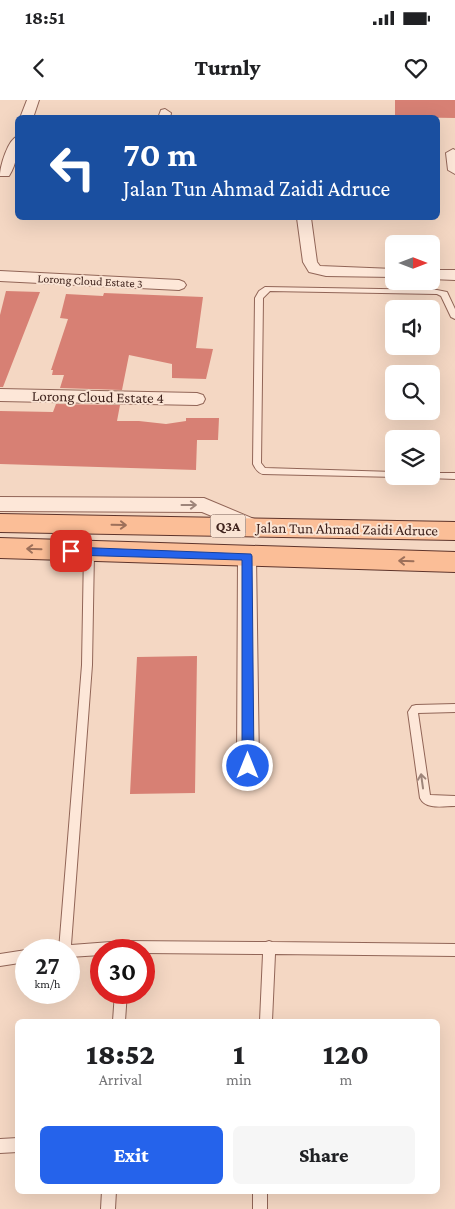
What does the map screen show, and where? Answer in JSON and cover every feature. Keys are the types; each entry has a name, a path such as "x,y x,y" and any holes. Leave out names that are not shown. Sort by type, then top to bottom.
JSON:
{"main road":[{"name":"Jalan Tun Ahmad Zaidi Adruce","path":"0,522 253,526 455,532"},
{"name":"Jalan Tun Ahmad Zaidi Adruce","path":"0,548 455,562"}],"street":[{"path":"27,115 33,100"},
{"path":"7,173 15,149"},
{"path":"453,153 455,170"},
{"path":"304,220 310,262 314,269 326,272 385,274"},
{"path":"440,274 455,275"},
{"name":"Lorong Cloud Estate 3","path":"0,276 179,285"},
{"name":"Lorong Cloud Estate 4","path":"0,395 197,399"},
{"path":"0,504 204,505 253,526"},
{"path":"247,556 248,766"}],"lane":[{"path":"385,475 263,471 257,464 259,298 268,289 437,292 444,294 455,317"},
{"path":"440,476 455,476"},
{"path":"66,939 87,665 89,551"},
{"path":"455,708 423,709 413,712 425,798 429,801 455,800"},
{"path":"155,949 269,947 455,950"},
{"path":"266,1019 269,947"},
{"path":"0,960 15,958"},
{"path":"119,1019 120,1004"},
{"path":"0,1146 15,1145"},
{"path":"108,1209 109,1194"},
{"path":"260,1194 260,1209"}],"building":[{"path":"395,100 455,100 455,118 440,118 440,115 395,115"},
{"path":"6,291 40,292 3,387 0,387 0,315"},
{"path":"104,293 203,297 196,348 213,349 206,379 172,378 172,364 129,355 122,390 60,388 64,375 52,375 53,370 51,370 68,319 60,318 66,294 103,296"},
{"path":"56,404 120,405 117,421 166,424 186,421 186,418 219,418 218,440 197,440 196,470 0,464 0,411 53,412"},
{"path":"197,656 195,793 130,794 137,657"}],"route":[{"path":"71,551 247,556 248,766"}]}
